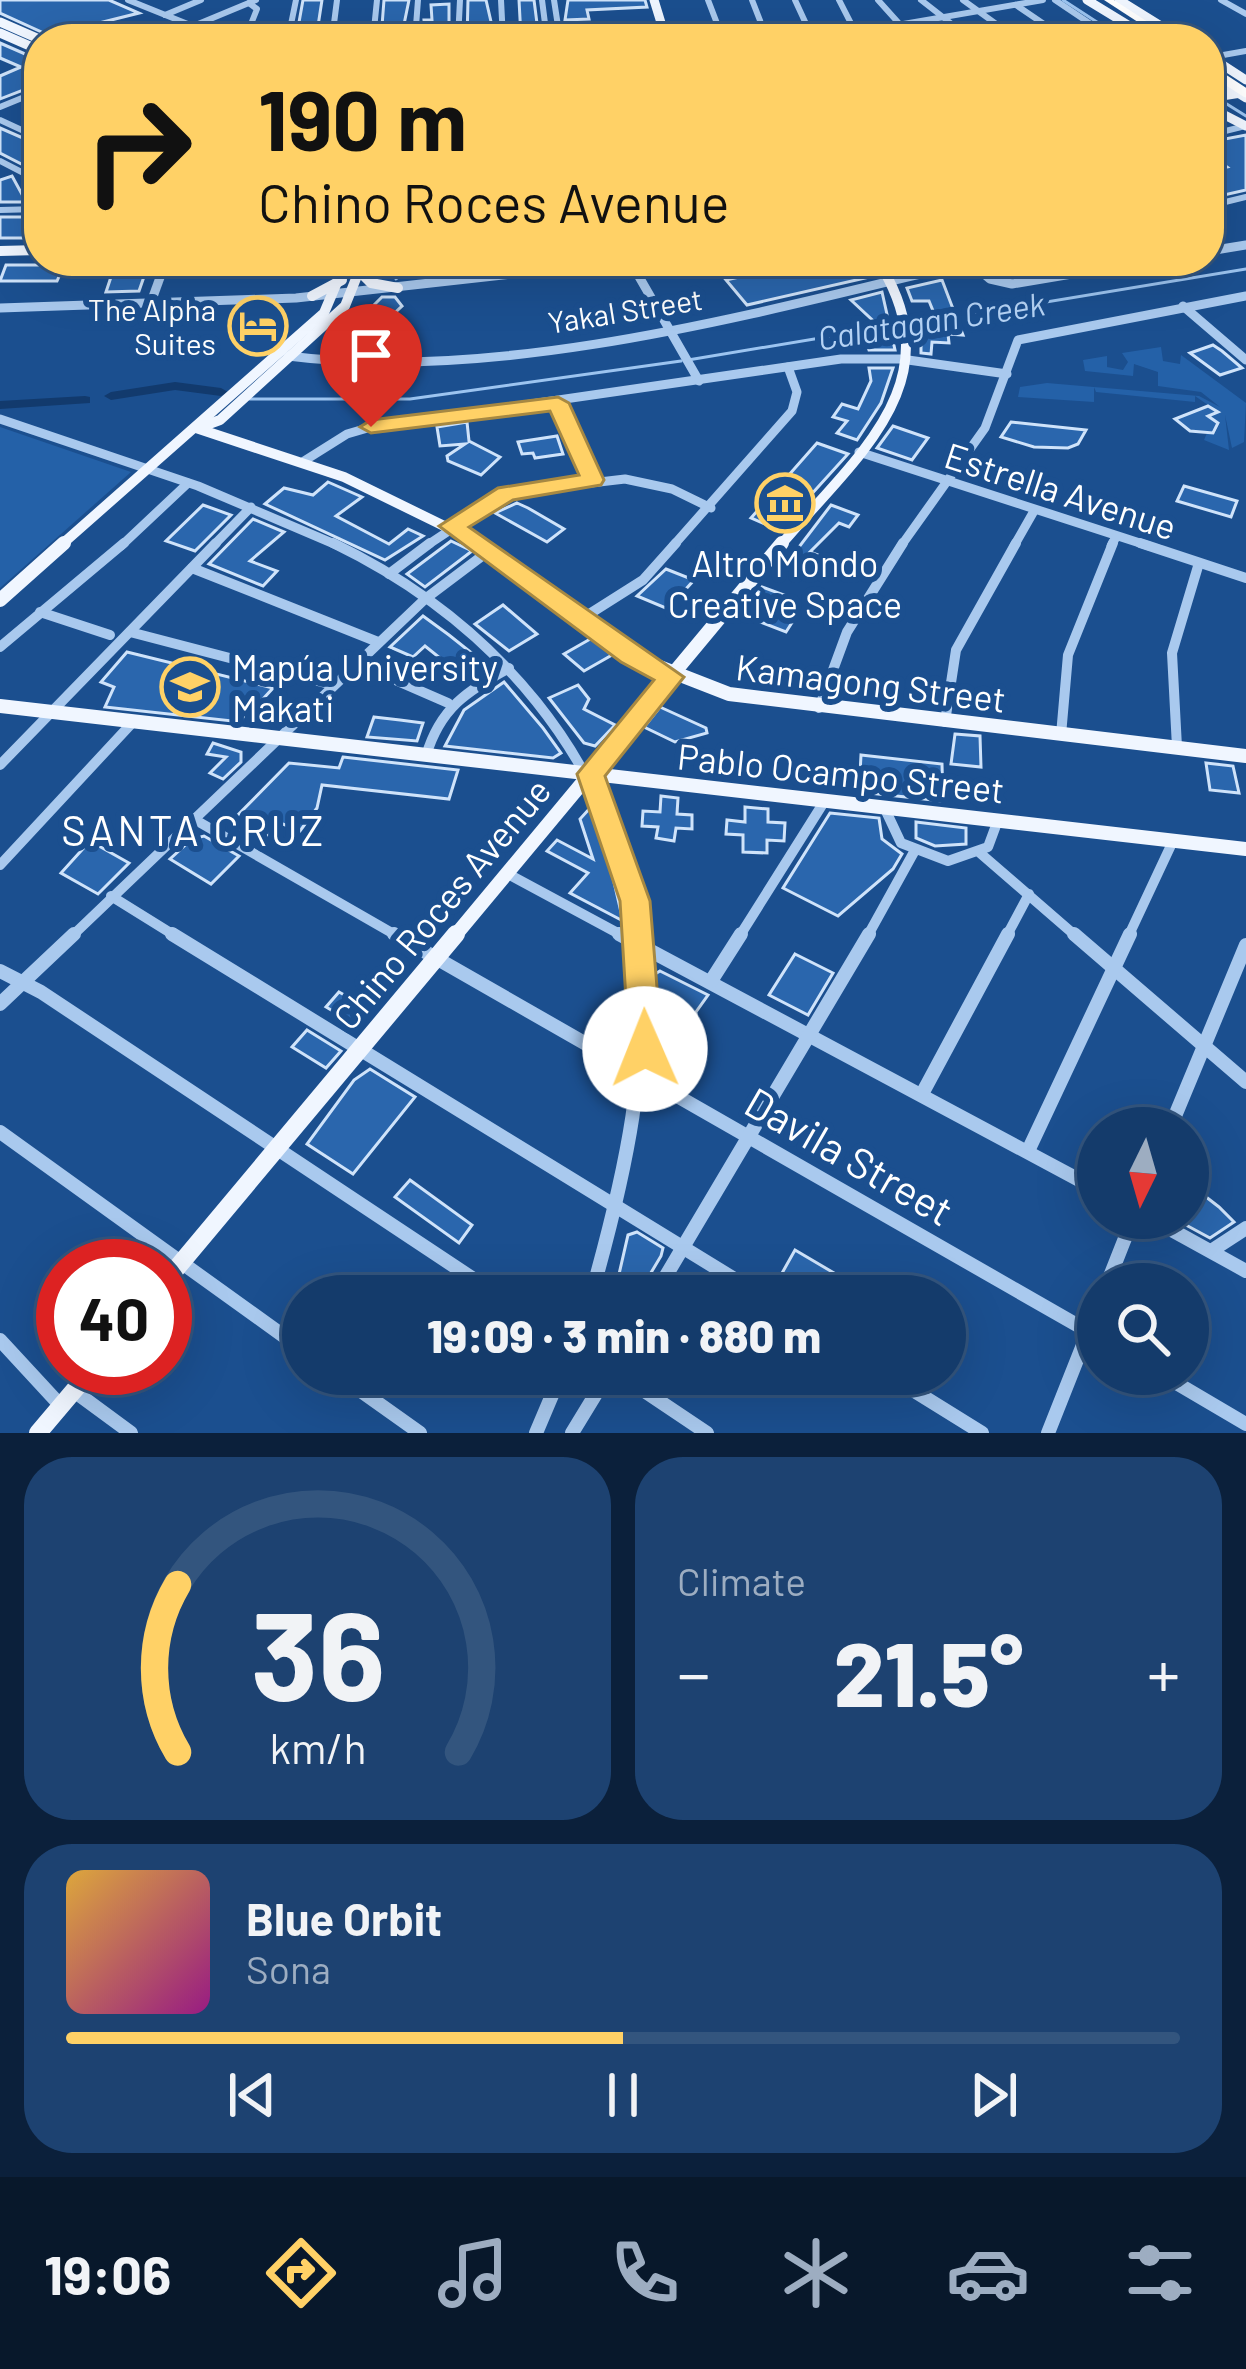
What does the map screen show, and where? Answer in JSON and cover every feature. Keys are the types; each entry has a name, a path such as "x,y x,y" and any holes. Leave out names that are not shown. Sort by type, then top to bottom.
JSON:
{"highway":[{"path":"1108,1 1136,24"},
{"path":"1108,1 1149,24"}],"main road":[{"path":"1087,0 1126,24"},
{"path":"218,427 324,313 343,276"},
{"path":"0,600 285,355 354,292 359,276"},
{"path":"368,276 371,283 398,288"},
{"name":"Chino Roces Avenue","path":"192,1249 897,401 908,359 908,324 888,276"},
{"path":"324,313 306,296 342,280"},
{"name":"Kamagong Street","path":"196,428 218,427 366,482 490,550 640,662 738,698 1246,756"},
{"name":"Pablo Ocampo Street","path":"0,706 1246,849"},
{"path":"38,1433 70,1395"}],"street":[{"path":"165,15 201,0"},
{"path":"878,0 899,24"},
{"path":"920,0 952,24"},
{"path":"963,0 996,24"},
{"path":"912,24 1043,0"},
{"path":"1055,0 1091,24"},
{"path":"1222,0 1231,0"},
{"path":"1222,0 1246,14"},
{"path":"136,1 188,24"},
{"path":"198,24 252,2"},
{"path":"1012,3 1044,24"},
{"path":"0,120 22,130"},
{"path":"150,305 161,276"},
{"path":"0,308 306,296 519,276"},
{"path":"638,276 699,381"},
{"name":"Yakal Street","path":"285,355 347,364 435,361 671,329 908,276"},
{"path":"986,276 1012,284 1060,276"},
{"path":"819,708 842,642 992,416 1012,350 1026,336 1246,296"},
{"path":"1183,306 1244,356"},
{"path":"304,461 359,429 857,358 908,359 1006,374"},
{"path":"583,618 644,580 800,404 800,388 788,367"},
{"path":"558,403 592,480"},
{"path":"0,419 251,507 389,574 509,668 559,725 591,774 625,862 641,945 642,1079 617,1207 596,1275"},
{"name":"Estrella Avenue","path":"859,452 1246,578"},
{"path":"389,574 451,526 506,493 592,480 656,484 712,508"},
{"path":"0,646 105,562 188,483"},
{"path":"0,765 251,507"},
{"path":"945,722 956,650 1034,511"},
{"path":"1061,735 1061,674 1070,634 1116,537"},
{"path":"0,1004 425,599 490,550"},
{"path":"1177,747 1168,659 1172,630 1199,563"},
{"path":"192,568 378,643"},
{"path":"40,612 110,635"},
{"path":"130,632 333,685"},
{"path":"356,663 448,703"},
{"path":"426,756 440,712 448,703 509,668"},
{"path":"0,865 133,722"},
{"path":"712,981 824,802"},
{"path":"885,809 892,832 914,852 948,861 980,853 994,839 998,820"},
{"name":"Davila Street","path":"192,818 1077,1325"},
{"path":"1028,1151 1173,841"},
{"path":"667,1275 812,1036 914,852"},
{"path":"980,853 1246,1082"},
{"path":"508,874 1077,1178"},
{"path":"922,1094 1029,894"},
{"path":"111,896 728,1275"},
{"path":"1179,1107 1246,945"},
{"path":"0,971 467,1275"},
{"path":"0,1132 147,1239"},
{"path":"1211,1251 1246,1228"},
{"path":"1189,1239 1246,1270"},
{"path":"192,1271 282,1335"},
{"path":"0,1340 68,1398 131,1433"},
{"path":"1048,1433 1077,1369"},
{"path":"367,1395 420,1433"},
{"path":"536,1433 552,1395"},
{"path":"572,1433 595,1395"},
{"path":"650,1395 707,1433"},
{"path":"921,1395 982,1433"},
{"path":"1197,1395 1246,1424"}],"shaded area":[{"path":"1161,347 1163,361 1180,364 1181,355 1246,403 1244,442 1232,448 1225,415 1229,450 1204,440 1220,423 1210,417 1218,412 1195,396 1195,402 1096,392 1094,387 1199,396 1220,407 1201,392 1158,386 1158,372 1134,364 1133,376 1085,371 1083,360 1107,356 1107,367 1123,370 1128,362 1122,353"},
{"path":"1047,383 1094,387 1094,402 1018,397 1020,387"},
{"path":"0,427 131,472 0,588"}],"building":[{"path":"0,0 109,0 139,13 95,24 24,24 0,13"},
{"path":"303,0 322,0 318,24 299,24"},
{"path":"384,0 409,0 404,24 382,24"},
{"path":"468,0 486,0 492,24 467,24"},
{"path":"519,0 534,0 537,24 520,24"},
{"path":"568,0 645,0 647,7 587,10 589,19 565,20"},
{"path":"449,4 449,24 424,24 424,20 432,20 431,5"},
{"path":"0,43 24,53 24,90 0,99 0,76 21,67 0,58"},
{"path":"0,128 24,138 24,165 0,153"},
{"path":"1246,135 1246,190 1224,195 1227,167 1224,139"},
{"path":"12,176 24,202 0,202 0,180"},
{"path":"0,217 24,217 24,238 0,238"},
{"path":"6,265 24,265 24,276 59,276 57,281 0,281"},
{"path":"111,276 144,276 139,291 106,292"},
{"path":"744,276 874,276 747,305 726,280"},
{"path":"942,280 963,335 948,334 949,343 932,342 931,354 921,353 921,333 933,334 938,323 929,301 912,301 907,288"},
{"path":"882,292 895,350 869,350 864,332 882,329 851,300"},
{"path":"382,297 395,297 402,306 353,352 329,350"},
{"path":"1213,345 1242,368 1220,375 1190,353"},
{"path":"869,368 893,368 881,403 857,440 837,433 847,421 833,417 842,404 858,409 871,381"},
{"path":"1208,406 1218,412 1208,416 1218,423 1213,433 1190,431 1175,419"},
{"path":"467,422 469,441 500,457 481,475 448,461 447,456 465,444 440,446 437,427"},
{"path":"1011,422 1086,430 1078,444 1068,448 1034,447 1001,437"},
{"path":"893,426 928,438 912,460 877,448"},
{"path":"557,436 563,454 535,458 533,453 522,454 518,442"},
{"path":"817,443 848,454 779,530 751,518"},
{"path":"328,482 362,497 336,516 389,544 408,529 423,536 385,560 265,504 284,488 313,495"},
{"path":"1184,486 1237,501 1231,517 1177,501"},
{"path":"517,503 564,529 547,542 495,513"},
{"path":"203,505 231,515 195,551 166,541"},
{"path":"831,505 858,515 849,527 839,523 810,552 836,562 824,579 786,564"},
{"path":"253,519 284,532 250,561 277,571 263,586 209,564"},
{"path":"451,541 472,551 425,587 407,574"},
{"path":"666,569 694,580 668,609 637,596"},
{"path":"762,587 784,595 772,613 793,621 786,632 742,615"},
{"path":"503,605 537,634 509,651 475,624"},
{"path":"423,616 478,658 456,671 425,646 413,657 390,647"},
{"path":"592,638 612,655 584,671 564,654"},
{"name":"Mapúa University Makati","path":"127,652 273,688 262,700 250,701 241,722 105,707 114,687 101,682"},
{"path":"504,682 561,753 553,758 445,746 464,710"},
{"path":"578,685 589,699 584,709 615,725 595,746 584,743 549,698"},
{"path":"660,707 706,728 707,733 675,742 644,727"},
{"path":"374,717 423,723 417,741 367,737"},
{"path":"955,734 980,736 981,767 951,764"},
{"path":"213,743 241,752 241,762 223,779 210,773 226,757 207,754"},
{"path":"861,755 942,764 943,801 859,792"},
{"path":"343,757 458,770 449,799 322,785 317,808 300,831 278,822 262,841 230,823 289,763 339,768"},
{"path":"1206,763 1233,766 1239,793 1210,790"},
{"path":"661,796 678,798 677,814 692,815 692,829 676,828 674,841 656,838 658,827 642,826 643,811 660,812"},
{"path":"745,807 768,809 768,822 785,823 784,841 767,840 767,853 743,852 743,835 726,834 727,820 745,822"},
{"path":"590,808 608,856 623,921 570,893 588,873 547,851 557,840 593,859 580,819"},
{"path":"830,813 879,818 882,839 902,854 893,869 838,916 783,888"},
{"path":"916,822 966,828 966,844 935,846 916,838"},
{"path":"204,836 239,856 211,884 170,859 192,839"},
{"path":"90,841 129,863 98,894 61,873"},
{"path":"795,954 833,973 808,1015 769,995"},
{"path":"660,971 708,995 696,1012 699,1053 681,1085 655,1070 657,1040 663,1041 664,1004 655,1004 655,974"},
{"path":"339,992 371,1010 358,1026 326,1007"},
{"path":"307,1030 341,1051 326,1068 292,1047"},
{"path":"370,1069 415,1097 353,1174 307,1144 354,1080"},
{"path":"410,1180 472,1225 459,1243 395,1197"},
{"path":"1209,1199 1234,1222 1209,1237"},
{"path":"637,1232 663,1248 650,1275 619,1275 628,1235"},
{"path":"795,1250 837,1275 781,1275"}],"waterway":[{"path":"1063,0 1100,24"},
{"path":"1224,102 1246,116"},
{"name":"Calatagan Creek","path":"1224,273 1246,269"},
{"path":"396,279 399,276"},
{"name":"Calatagan Creek","path":"955,317 1204,276"},
{"name":"Calatagan Creek","path":"907,324 939,319"},
{"name":"Calatagan Creek","path":"688,360 880,328"},
{"name":"Calatagan Creek","path":"250,399 410,399 681,361"},
{"name":"Calatagan Creek","path":"111,396 175,386 221,392"},
{"name":"Calatagan Creek","path":"0,405 85,400"}],"place":[{"name":"The Alpha Suites","path":"258,326"},
{"name":"Altro Mondo Creative Space","path":"785,503"},
{"name":"Mapúa University Makati","path":"190,687"}],"district":[{"name":"SANTA CRUZ","path":"194,829"}],"route":[{"path":"371,427 558,403 592,480 506,493 484,502 451,526 524,573 630,655 671,677 591,774 635,901 645,1049"}]}
